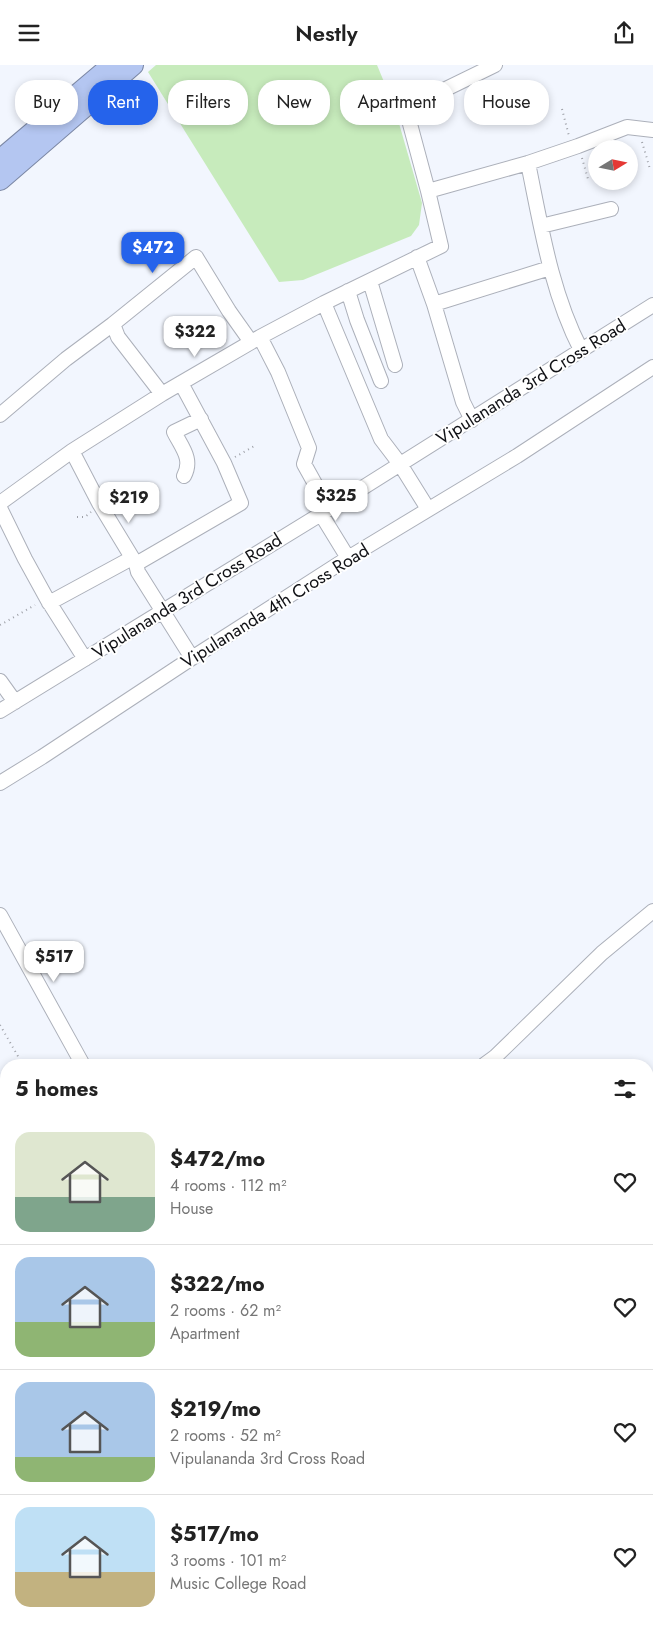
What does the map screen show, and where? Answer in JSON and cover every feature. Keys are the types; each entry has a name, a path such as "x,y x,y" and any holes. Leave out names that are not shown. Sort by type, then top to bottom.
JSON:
{"highway":[{"path":"0,160 112,65"},
{"path":"0,180 133,65"}],"street":[{"path":"0,503 72,451 162,394 324,303 441,246 410,124 410,110 414,105 495,65"},
{"path":"428,191 528,163 627,127 653,130"},
{"path":"528,163 550,268 570,329 581,350"},
{"path":"541,226 611,209"},
{"path":"0,415 66,359 114,325 196,257 229,311 256,340 278,371 309,448 304,463 325,512 348,558"},
{"path":"417,257 434,304 463,403 472,420"},
{"path":"434,304 550,268"},
{"path":"370,281 395,365"},
{"path":"348,291 357,320 381,381"},
{"path":"324,303 381,439 400,464 428,509"},
{"name":"Vipulananda 3rd Cross Road","path":"0,711 162,610 325,512 653,305"},
{"path":"114,325 118,337 162,394"},
{"name":"Vipulananda 4th Cross Road","path":"0,783 348,558 517,456 653,367"},
{"path":"48,601 134,561 242,503 224,463 181,383"},
{"path":"184,476 188,467 188,458 174,432 201,419"},
{"path":"72,451 138,571 192,658"},
{"path":"0,508 48,601 85,659"},
{"path":"0,681 15,702"},
{"path":"492,1059 602,953 653,911"},
{"path":"0,915 80,1059"}],"path":[{"path":"562,109 588,179"},
{"path":"638,128 650,169"},
{"path":"224,463 256,445"},
{"path":"0,625 48,601"},
{"path":"0,1025 20,1059"}],"green space":[{"path":"156,65 377,65 383,80 340,80 340,125 399,125 422,203 419,225 411,236 303,280 279,282 181,125 248,125 248,80 168,80 168,104 158,88 158,80 153,80 148,72"}]}
